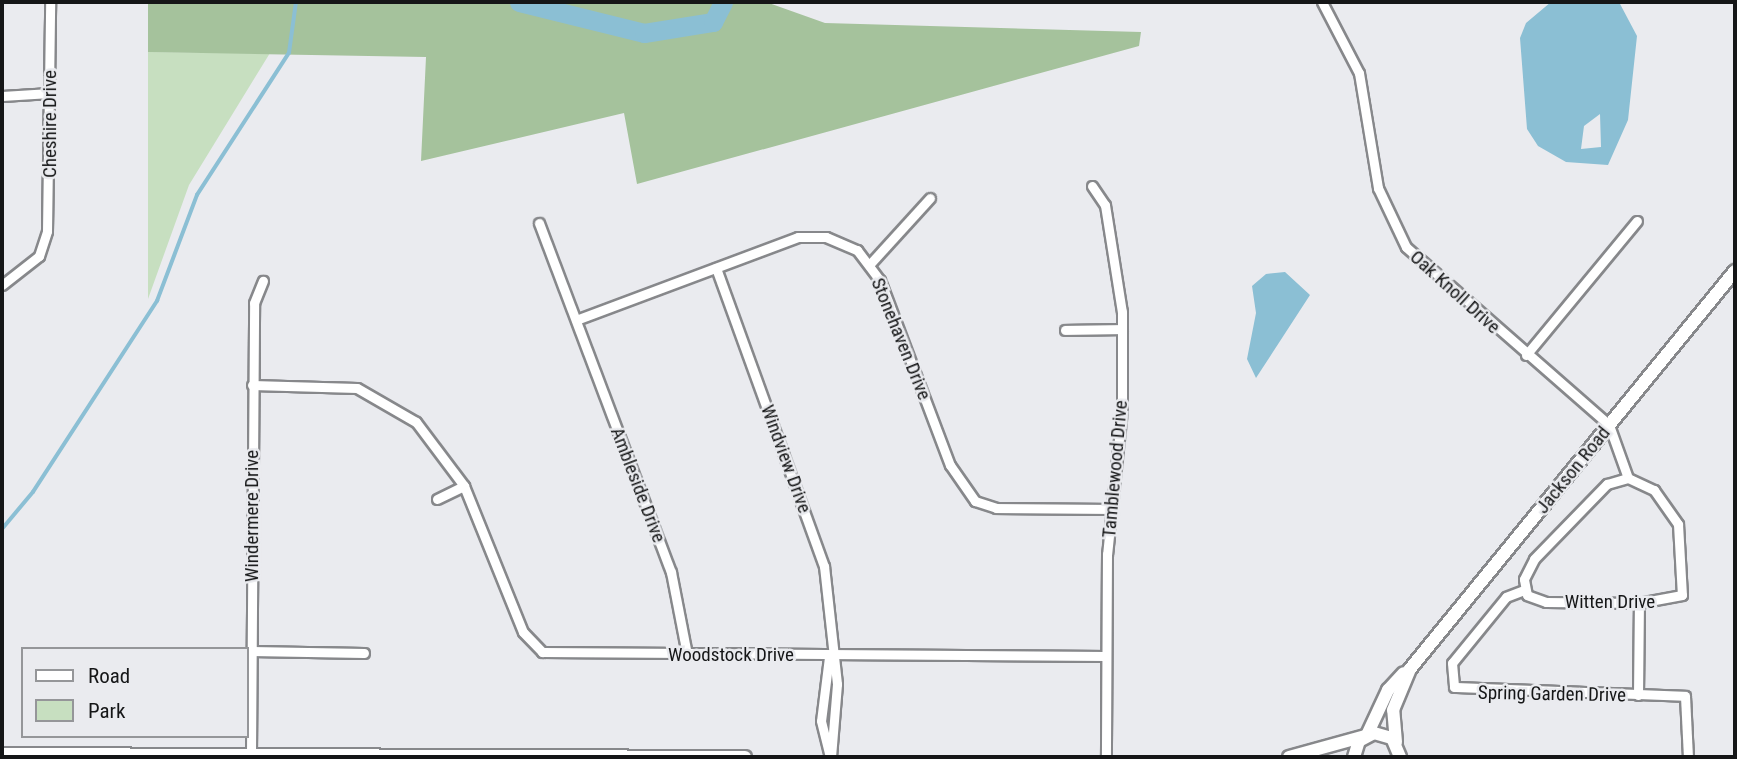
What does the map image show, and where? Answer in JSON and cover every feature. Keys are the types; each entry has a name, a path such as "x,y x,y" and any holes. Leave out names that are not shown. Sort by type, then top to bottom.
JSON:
{"main road":[{"name":"Jackson Road","path":"1354,757 1388,691 1410,669 1735,271"},
{"name":"Jackson Road","path":"1398,748 1393,710 1410,669"},
{"path":"1289,757 1380,733 1412,757"},
{"path":"2,754 745,757"}],"street":[{"name":"Cheshire Drive","path":"2,285 26,270 43,246 50,93 50,2"},
{"name":"Oak Knoll Drive","path":"1322,2 1359,73 1378,188 1394,228 1406,247 1609,425"},
{"path":"2,96 50,93"},
{"name":"Tamblewood Drive","path":"1092,186 1112,237 1122,329 1110,509 1106,757"},
{"path":"870,264 930,198"},
{"path":"1526,355 1637,221"},
{"name":"Ambleside Drive","path":"539,223 671,572 687,654"},
{"name":"Stonehaven Drive","path":"576,320 716,268 816,236 848,245 870,264 950,465 975,500 996,508 1110,509"},
{"name":"Windview Drive","path":"716,268 815,537 828,587 829,655 821,721 831,757"},
{"name":"Windermere Drive","path":"251,753 254,303 263,281"},
{"path":"1065,330 1122,329"},
{"name":"Woodstock Drive","path":"253,385 332,386 376,395 416,422 464,486 523,632 542,652 1106,656"},
{"path":"1524,590 1534,559 1607,484 1628,478 1609,425"},
{"name":"Witten Drive","path":"1524,590 1546,602 1669,602 1682,594 1684,547 1662,498 1628,478"},
{"path":"437,499 464,486"},
{"name":"Spring Garden Drive","path":"1524,590 1506,597 1451,663 1454,687 1688,698 1688,757"},
{"path":"1638,695 1639,603"},
{"path":"251,651 364,653"},
{"name":"Windview Drive","path":"829,655 837,684 831,757"}],"green space":[{"path":"148,2 766,2 825,23 1141,32 1139,46 637,184 624,113 421,161 426,57 148,52"},
{"path":"148,52 270,53 189,185 148,299"}],"water":[{"path":"1551,2 1619,2 1637,36 1628,120 1608,165 1566,162 1538,146 1527,129 1520,38 1526,23","holes":["1600,114 1601,147 1581,149 1584,126"]},
{"path":"1285,272 1310,295 1256,378 1247,359 1256,313 1252,286 1266,274"}],"waterway":[{"path":"2,529 33,492 157,301 197,195 289,53 296,2"},
{"path":"519,2 644,33 713,22 723,2"}]}
